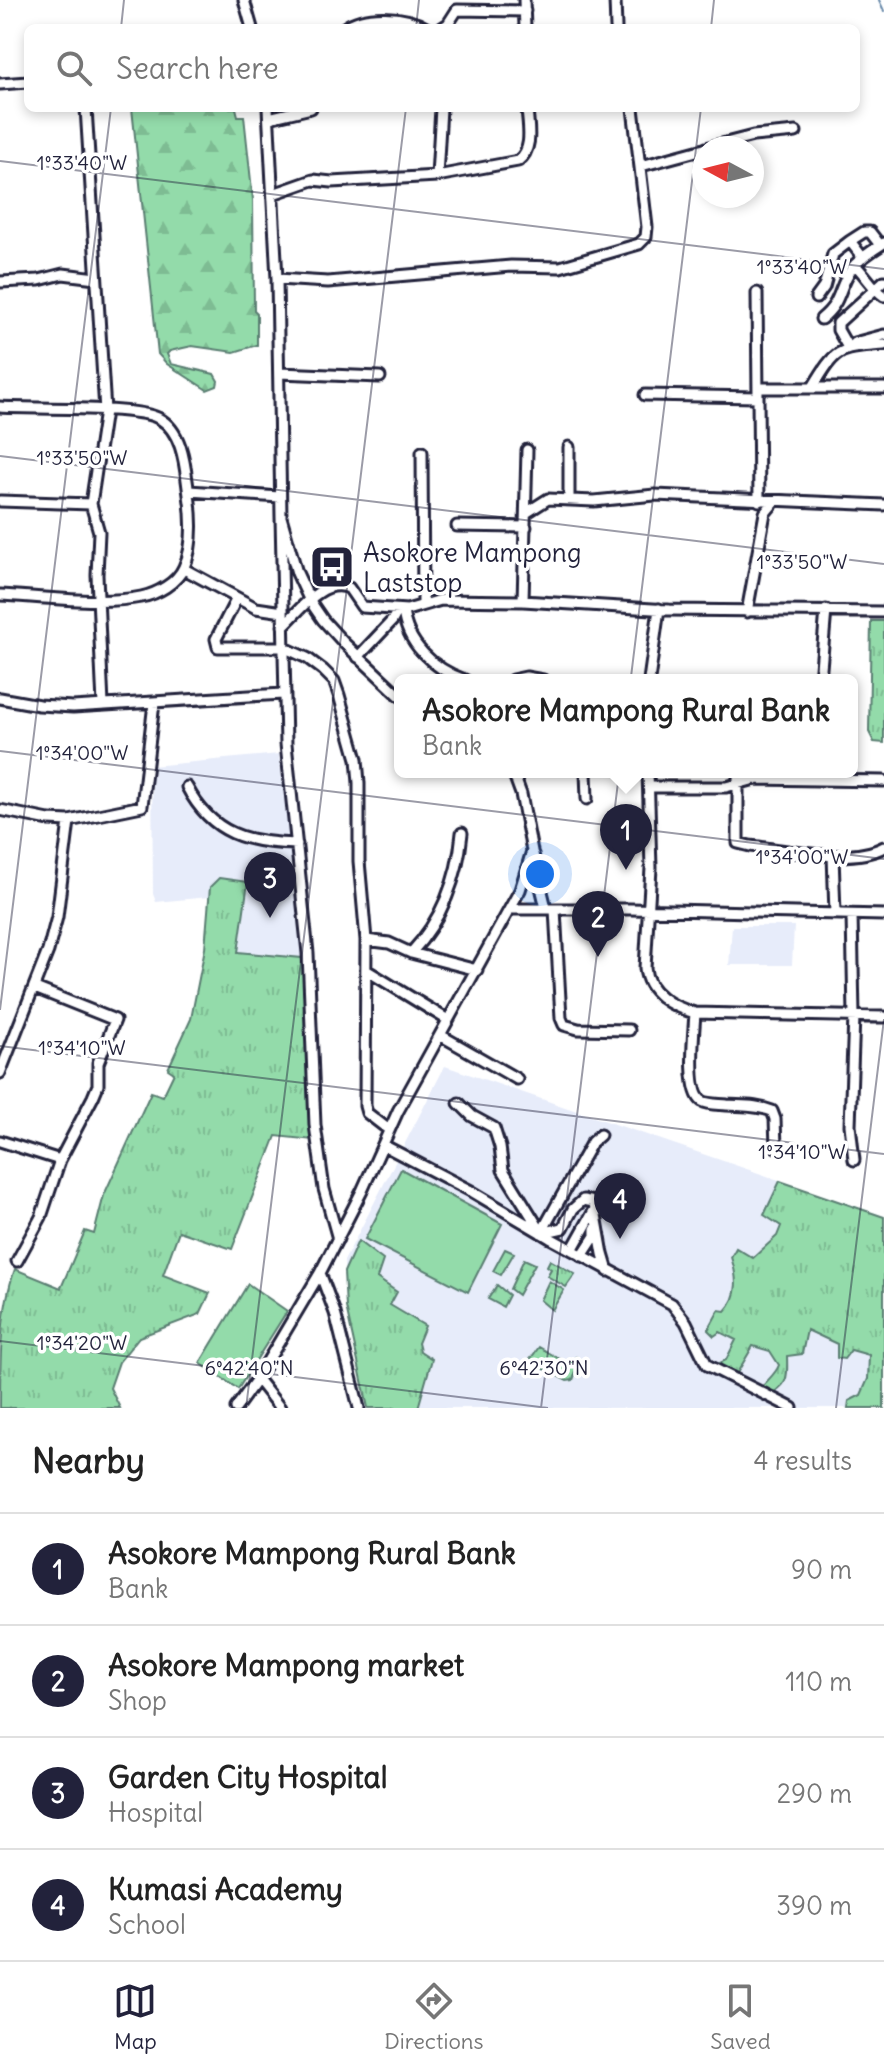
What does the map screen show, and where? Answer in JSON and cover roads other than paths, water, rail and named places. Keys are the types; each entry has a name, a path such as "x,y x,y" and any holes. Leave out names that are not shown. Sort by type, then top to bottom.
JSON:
{"street":[{"path":"244,0 251,24"},
{"path":"615,0 616,24"},
{"path":"448,24 457,10 524,5"},
{"path":"350,24 379,18 419,24"},
{"path":"0,84 24,82"},
{"path":"86,112 105,411 91,504 99,532 97,599 103,705"},
{"path":"437,176 441,112"},
{"path":"273,194 313,180 332,182 437,176 518,161 525,156 529,146 527,112"},
{"path":"277,279 352,281 511,266 548,268 578,263 639,244 646,237 646,202 634,112"},
{"path":"269,113 277,279 283,694 308,953 315,1125 324,1189 338,1239"},
{"path":"753,136 796,132"},
{"path":"641,166 692,152"},
{"path":"816,298 824,287 833,254 864,232 870,232 882,244 855,265 842,286 839,300 821,319"},
{"path":"850,241 863,258"},
{"path":"855,265 873,289 884,296"},
{"path":"0,282 39,280 63,274 96,278"},
{"path":"838,323 884,281"},
{"path":"757,293 759,501"},
{"path":"830,312 838,323 844,347"},
{"path":"864,344 884,335"},
{"path":"813,387 829,360 844,347 884,345"},
{"path":"279,373 380,377"},
{"path":"645,395 758,393 813,387 884,388"},
{"path":"0,407 105,411 155,416 166,423 176,434 189,491 191,530 184,569 161,591 140,598 0,595"},
{"path":"569,447 569,500"},
{"path":"523,601 527,450"},
{"path":"422,452 423,604"},
{"path":"189,491 280,497"},
{"path":"526,513 548,499 594,501 655,495 884,505"},
{"path":"0,501 91,504"},
{"path":"747,612 765,513 775,501"},
{"path":"281,517 297,573 310,601 323,620 394,690"},
{"path":"457,526 526,527"},
{"path":"184,569 256,608 283,612"},
{"path":"283,626 324,588 333,584 342,585 355,594 364,609 401,610 441,600 747,612 884,612"},
{"path":"237,598 216,639 218,647 283,647 307,658 323,670 334,681 339,695 357,759 359,861 366,940 365,1106 367,1113 389,1130"},
{"path":"650,674 659,609"},
{"path":"358,657 401,610"},
{"path":"401,610 405,627 418,648 454,674"},
{"path":"821,674 826,610"},
{"path":"0,698 53,707 283,694"},
{"path":"0,810 69,821 142,806 154,703"},
{"path":"858,777 884,781"},
{"path":"515,778 532,851 550,908 564,1025 578,1029 629,1030"},
{"path":"586,778 587,799"},
{"path":"648,778 651,868 645,968 648,983 672,1005 695,1013 884,1017"},
{"path":"738,778 738,843 833,855 866,854 884,847"},
{"path":"649,787 737,786 755,779 786,778"},
{"path":"187,787 203,812 229,831 264,843 297,844"},
{"path":"0,1073 35,988 57,917 69,821"},
{"path":"411,953 452,888 462,833"},
{"path":"236,1408 257,1379 320,1273 389,1130 511,909 527,872 532,851"},
{"path":"833,855 835,914"},
{"path":"511,909 884,915"},
{"path":"852,915 854,1016 850,1125 854,1160"},
{"path":"366,940 389,943 411,953 477,970"},
{"path":"366,970 448,1020"},
{"path":"17,1261 41,1217 60,1160 98,1085 98,1063 115,1020 35,988"},
{"path":"695,1013 693,1083 696,1095 703,1102 763,1107 772,1111 776,1147"},
{"path":"440,1035 517,1079"},
{"path":"459,1103 472,1116 494,1128 503,1170 541,1233"},
{"path":"541,1233 592,1142 600,1135"},
{"path":"0,1141 60,1160"},
{"path":"383,1145 672,1304 686,1322 707,1365 792,1408"},
{"path":"556,1241 573,1209 583,1200 594,1202 608,1271"},
{"path":"572,1250 595,1209"},
{"path":"582,1256 595,1236 595,1209"},
{"path":"541,1233 563,1228"},
{"path":"320,1273 335,1313 359,1408"},
{"path":"257,1379 280,1408"}],"waterway":[{"path":"879,0 884,11"}],"place":[{"name":"Asokore Mampong Laststop","path":"332,567"},
{"name":"Asokore Mampong Rural Bank","path":"626,870"},
{"name":"Garden City Hospital","path":"270,918"},
{"name":"Asokore Mampong market","path":"598,957"},
{"name":"Kumasi Academy","path":"620,1239"}]}
